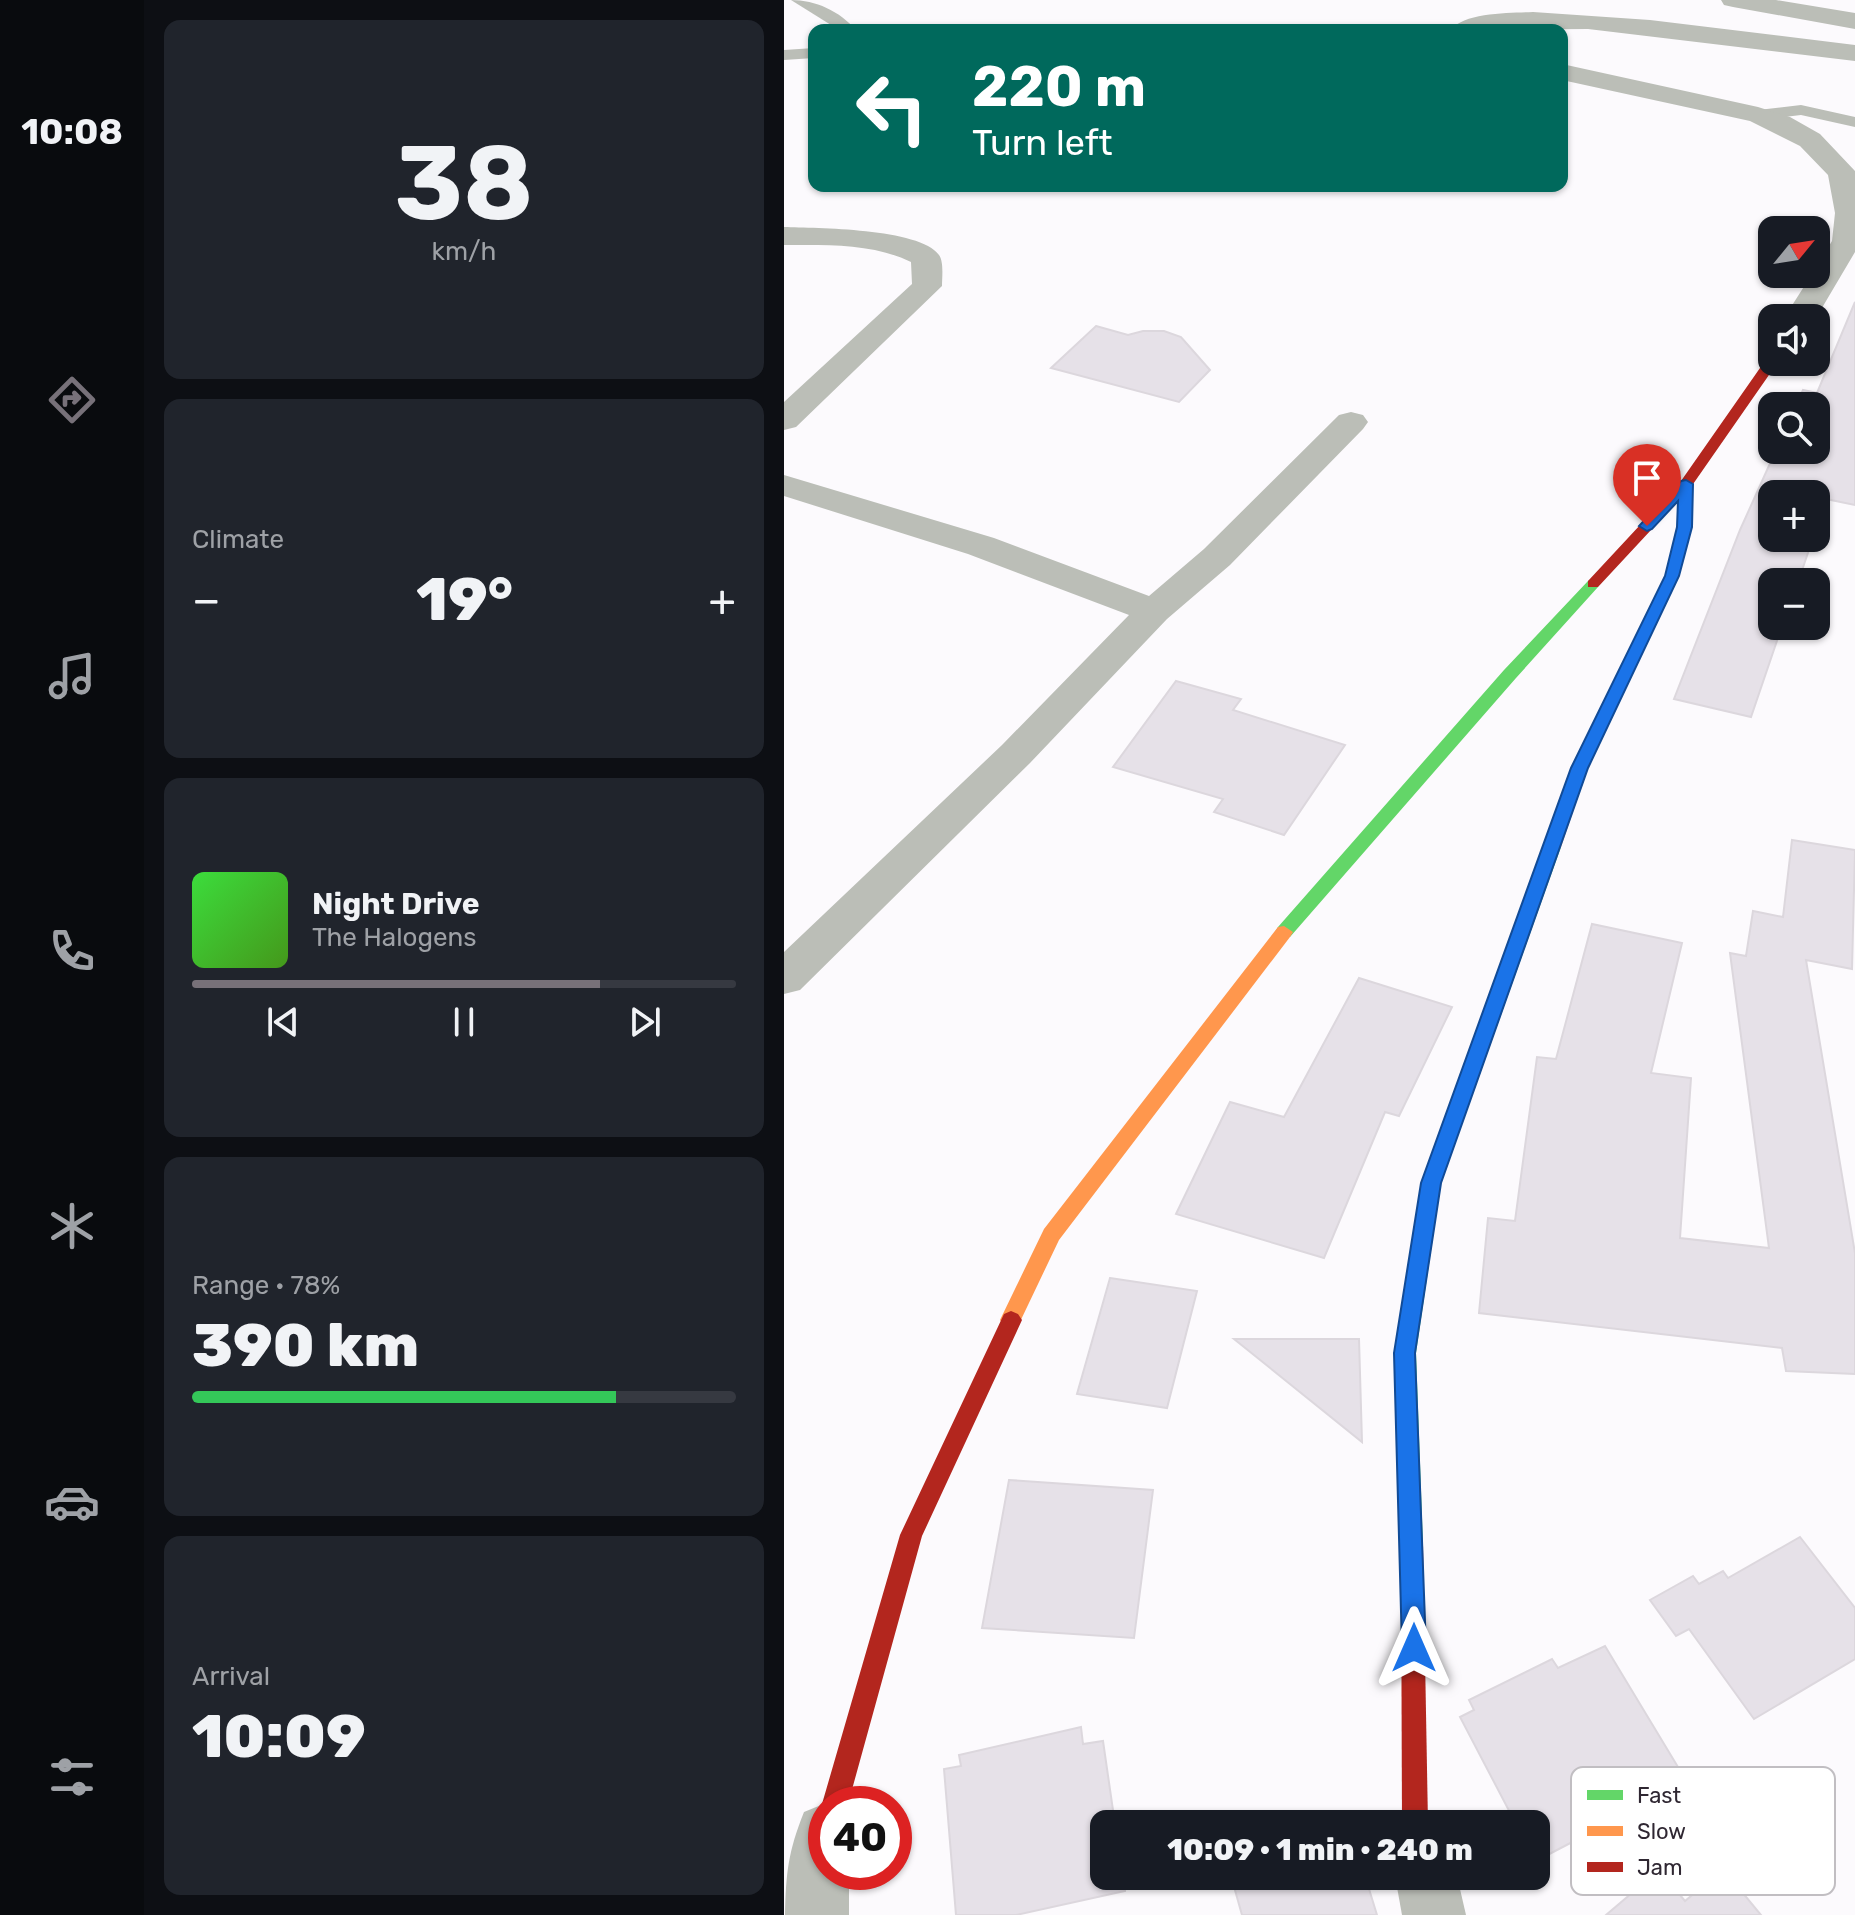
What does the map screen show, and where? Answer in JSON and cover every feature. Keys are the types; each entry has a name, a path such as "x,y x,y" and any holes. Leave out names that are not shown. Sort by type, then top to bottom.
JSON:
{"street":[{"path":"1733,0 1855,21"},
{"path":"1480,24 1488,21 1591,20 1855,53"},
{"path":"1568,73 1758,115 1810,140 1842,173 1849,213 1847,241 1809,304"},
{"path":"784,236 869,240 905,246 926,258 927,286 784,420"},
{"path":"840,1786 911,1535 1051,1235 1265,954 1510,674 1686,484 1762,376"},
{"path":"784,978 1016,754 1154,611 1217,557 1351,422"},
{"path":"1415,1810 1414,1592 1405,1353 1431,1183 1580,768 1672,576 1685,527 1686,484"},
{"path":"784,485 981,546 1154,611"},
{"path":"817,1890 817,1915"},
{"path":"1429,1890 1434,1915"}],"lane":[{"path":"798,0 840,24"},
{"path":"784,55 808,53"},
{"path":"1758,115 1801,110 1855,122"}],"building":[{"path":"1855,302 1855,505 1830,500 1830,480 1762,480 1770,464 1830,464 1830,392 1817,392 1824,376 1830,376 1830,362"},
{"path":"1096,326 1128,335 1164,331 1181,337 1210,370 1179,402 1051,368"},
{"path":"1758,490 1758,552 1808,552 1803,568 1758,568 1758,640 1777,640 1751,717 1674,699"},
{"path":"1176,681 1241,699 1233,710 1345,745 1284,835 1214,812 1223,799 1113,767"},
{"path":"1792,840 1855,850 1852,969 1806,960 1855,1253 1855,1374 1786,1371 1782,1348 1479,1313 1488,1218 1515,1221 1537,1057 1556,1059 1592,924 1682,943 1651,1073 1691,1078 1680,1238 1769,1248 1730,953 1746,956 1753,911 1783,917"},
{"path":"1359,978 1452,1007 1399,1116 1385,1112 1324,1258 1176,1214 1230,1102 1284,1117"},
{"path":"1110,1278 1197,1291 1167,1408 1077,1394"},
{"path":"1234,1339 1359,1339 1362,1442"},
{"path":"1009,1480 1153,1490 1134,1638 982,1628"},
{"path":"1800,1537 1855,1608 1855,1659 1754,1719 1689,1629 1676,1636 1650,1600 1693,1576 1699,1584 1723,1571 1728,1578"},
{"path":"1605,1646 1678,1767 1571,1767 1571,1843 1550,1854 1550,1810 1509,1810 1460,1717 1474,1710 1469,1700 1552,1659 1558,1668"},
{"path":"1081,1727 1083,1744 1103,1741 1113,1810 1090,1810 1090,1890 1125,1891 1016,1915 956,1915 944,1769 961,1766 959,1755"},
{"path":"1235,1890 1369,1890 1377,1915 1242,1915"},
{"path":"1630,1895 1680,1895 1685,1901 1692,1895 1744,1895 1761,1915 1606,1915"}],"traffic: fast":[{"path":"1284,932 1593,584"},
{"path":"1412,1545 1405,1353 1431,1183 1552,847"}],"traffic: slow":[{"path":"1552,847 1580,768 1672,576 1685,527 1686,484"},
{"path":"1011,1320 1051,1235 1284,932"}],"traffic: jam":[{"path":"1593,584 1686,484 1762,376"},
{"path":"840,1786 911,1535 1011,1320"},
{"path":"1412,1545 1415,1810"}],"route":[{"path":"1414,1648 1405,1353 1431,1183 1580,768 1672,576 1685,527 1686,484 1647,526"}]}
